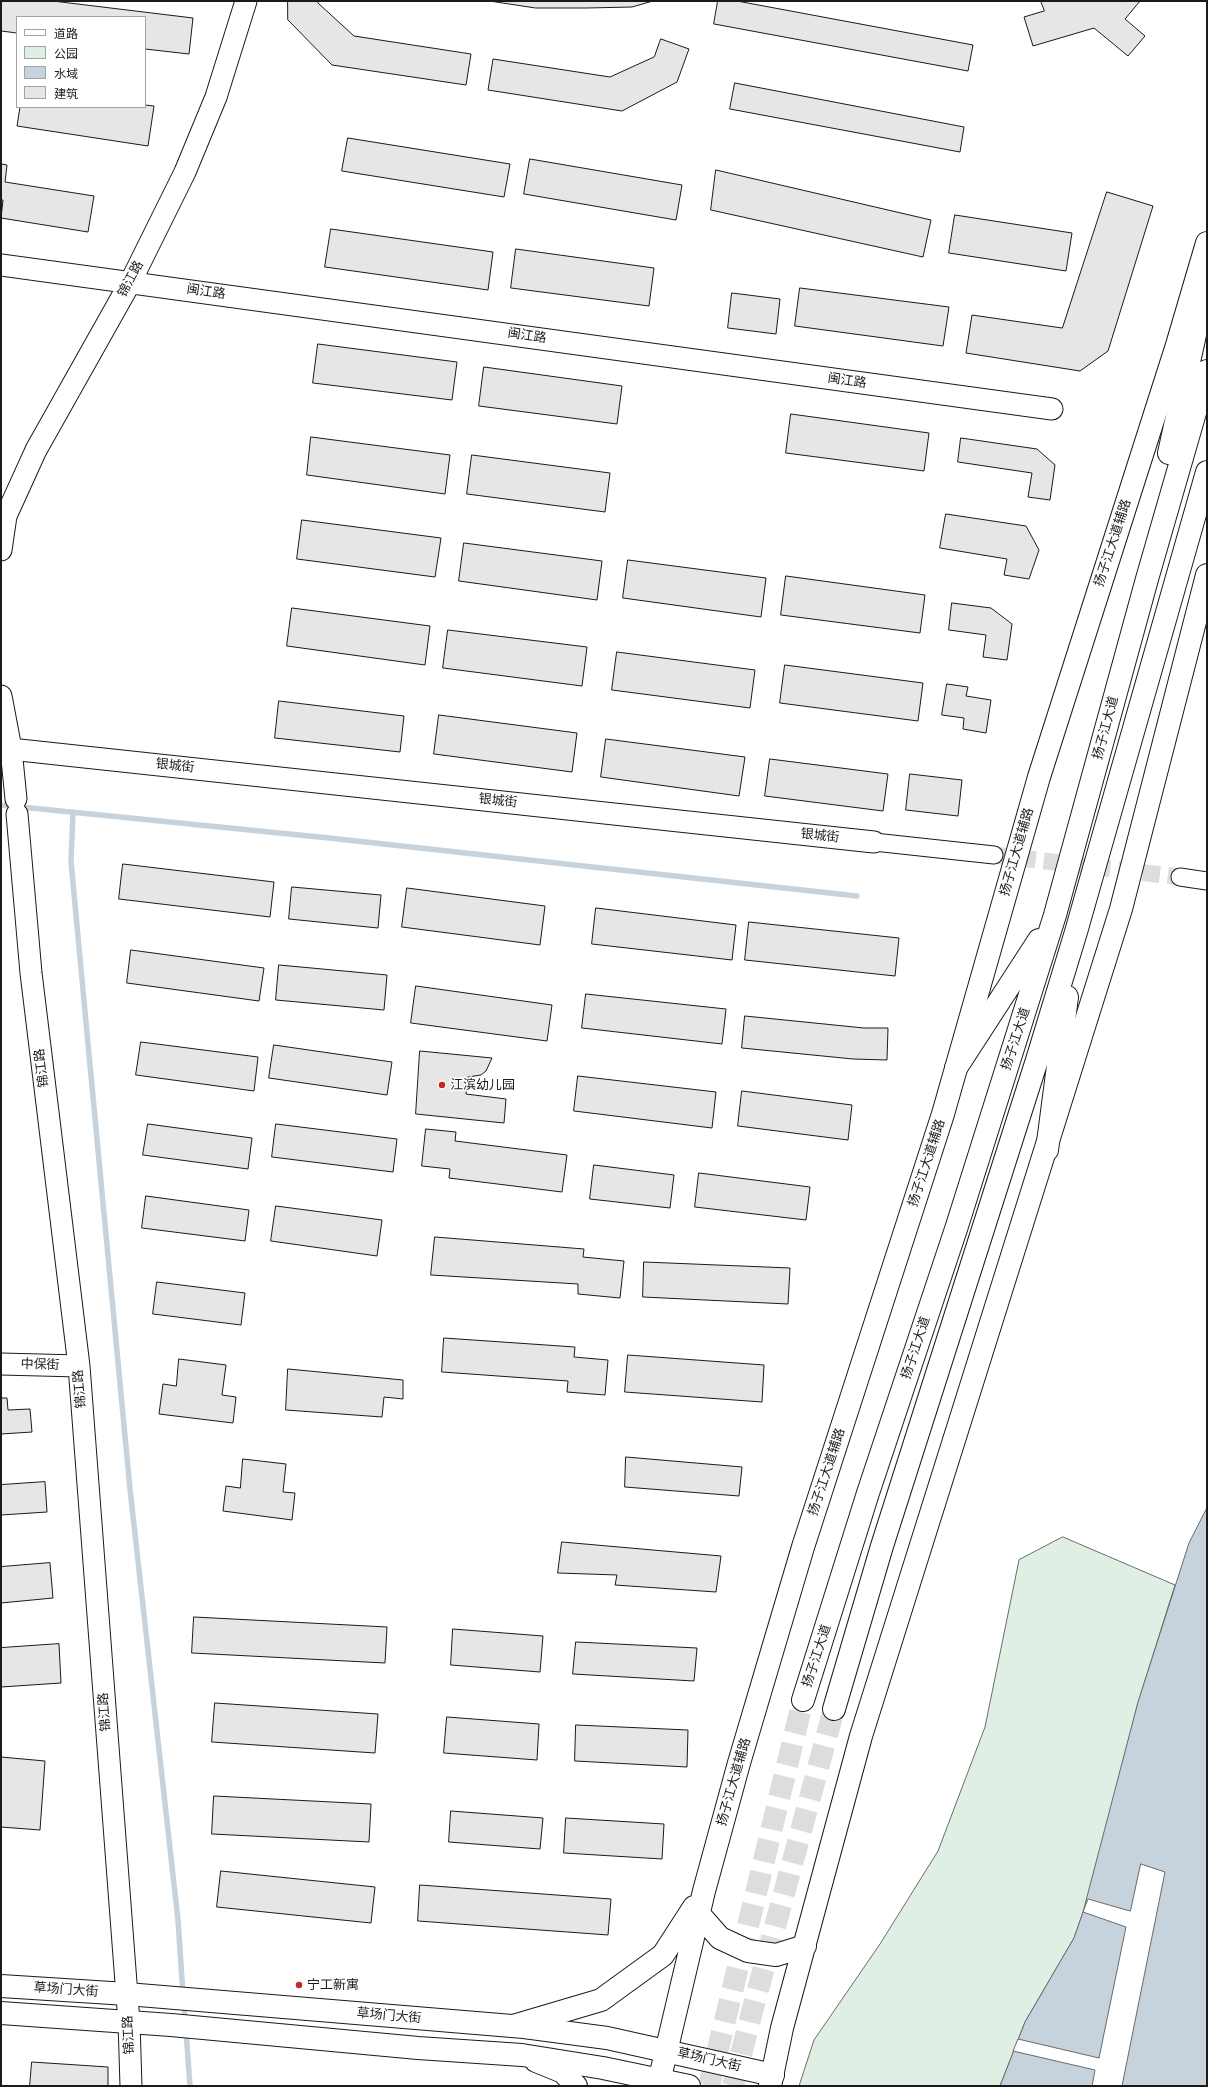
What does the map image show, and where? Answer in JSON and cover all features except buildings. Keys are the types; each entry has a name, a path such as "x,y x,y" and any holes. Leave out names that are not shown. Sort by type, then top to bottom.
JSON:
{"main road":[{"name":"扬子江大道辅路","path":"658,2082 698,1913 738,1763 803,1547 943,1114 1039,777 1177,345 1207,243"},
{"path":"1147,579 1166,469 1207,280"},
{"name":"扬子江大道","path":"802,1700 868,1493 957,1226 1055,915 1147,579 1207,371"},
{"name":"扬子江大道","path":"834,1709 882,1546 1037,1060 1076,932 1207,472"},
{"path":"771,2081 782,2028 861,1736 1047,1150 1121,909 1207,575"},
{"path":"956,1068 1055,915"},
{"path":"1047,1150 1076,932"},
{"path":"513,2026 601,2000 663,1955 704,1891"},
{"path":"698,1913 720,1938 748,1951 776,1956 805,1946"},
{"name":"草场门大街","path":"1,1986 127,1994 513,2026 607,2038 665,2050 771,2081"},
{"name":"草场门大街","path":"1,2013 200,2027 418,2048 522,2055 603,2068 658,2082 689,2086"},
{"path":"522,2055 563,2072 576,2086"}],"street":[{"name":"锦江路","path":"1,550 6,516 36,450 131,281 185,172 216,97 246,1"},
{"name":"闽江路","path":"1,265 131,281 1052,409"},
{"name":"锦江路","path":"1,696 6,748 16,807 31,973 79,1366 127,1994 131,2086"},
{"name":"银城街","path":"6,748 994,855"},
{"path":"1180,877 1207,881"},
{"name":"中保街","path":"1,1364 79,1366"}],"green space":[{"path":"1063,1537 1175,1585 1138,1703 1088,1899 1074,1938 1025,2022 1000,2086 799,2086 814,2040 880,1944 938,1851 985,1727 1019,1560"}],"water":[{"path":"1207,1508 1207,2086 1000,2086 1025,2022 1074,1938 1083,1912 1138,1702 1189,1543"}],"pier":[{"path":"1141,1864 1165,1872 1122,2086 1092,2086 1095,2070 1013,2051 1018,2039 1099,2058 1126,1927 1083,1912 1088,1899 1130,1911"}],"waterway":[{"path":"1,805 329,838 857,896"},
{"path":"73,812 71,861 88,1044 130,1489 178,1920 183,1995"},
{"path":"184,2003 185,2022"},
{"path":"186,2031 190,2086"}],"tunnel":[{"path":"994,855 1180,877"},
{"path":"709,2086 803,1700"},
{"path":"733,2086 834,1709"}],"place":[{"name":"江滨幼儿园","path":"442,1085"},
{"name":"宁工新寓","path":"299,1985"}]}
